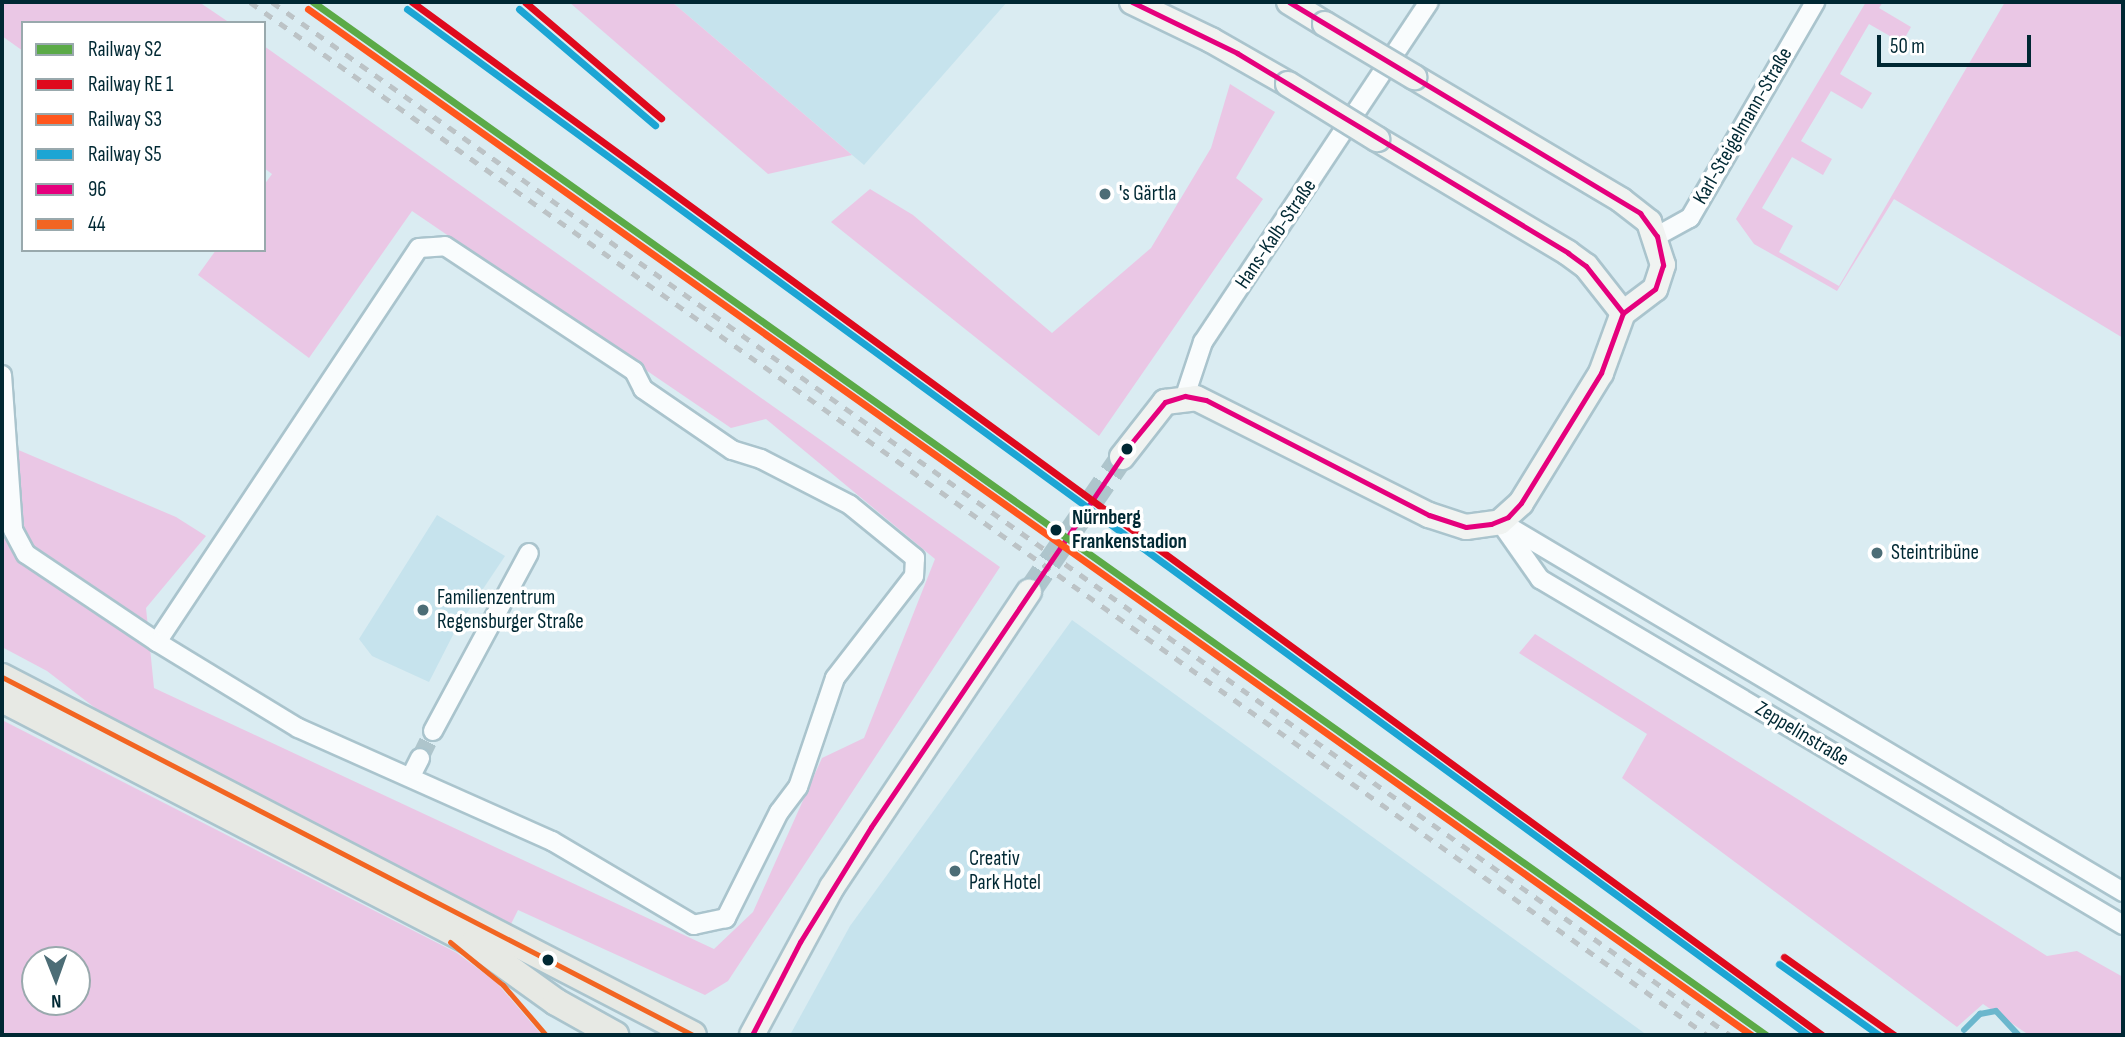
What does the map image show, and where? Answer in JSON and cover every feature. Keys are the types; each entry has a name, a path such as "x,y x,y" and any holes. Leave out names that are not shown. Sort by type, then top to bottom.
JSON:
{"main road":[{"path":"1132,2 1288,84 1568,253 1586,266 1623,313"},
{"path":"1122,457 1156,410 1185,396 1206,400 1429,515 1466,527 1500,522 1521,503 1601,373 1623,313 1655,289 1663,265 1657,236 1649,222 1621,200 1289,2"},
{"path":"752,1035 832,887 1029,592"},
{"path":"2,677 693,1035"},
{"path":"2,699 474,943 543,994 615,1035"}],"street":[{"name":"Hans-Kalb-Straße","path":"1185,396 1203,342 1429,2"},
{"name":"Karl-Steigelmann-Straße","path":"1657,236 1690,218 1815,2"},
{"path":"2,374 13,530 26,554 157,642 298,728 552,841 694,925 726,918 779,812 798,787 835,678 914,576 915,558 850,505 761,459 732,450 643,389 634,371 445,246 419,248 157,642"},
{"name":"Zeppelinstraße","path":"1500,522 2123,892"},
{"name":"Zeppelinstraße","path":"1500,522 1540,579 2123,925"},
{"path":"433,731 529,553"},
{"path":"411,776 420,758"}],"shaded area":[{"path":"2,2 199,2 227,21 21,21 21,50 2,36"},
{"path":"569,2 672,2 852,155 768,174"},
{"path":"672,2 1007,2 864,165"},
{"path":"1866,2 1883,2 1879,8 1911,27 1902,43 1869,24 1840,74 1872,93 1862,109 1831,91 1801,141 1832,159 1823,175 1792,157 1762,208 1793,226 1779,252 1839,286 2005,2 2123,2 2123,338 1894,199 1837,291 1754,244 1736,219"},
{"path":"266,47 1000,567 728,981 705,995 518,910 509,928 103,714 47,671 2,647 2,443 176,517 206,536 146,608 154,688 714,949 753,912 822,758 864,738 935,559 766,419 731,428 412,211 309,358 198,275 215,252 266,252 266,182 272,174 266,170"},
{"path":"1230,84 1275,112 1236,178 1263,199 1099,436 831,222 870,189 913,215 1052,333 1151,248 1211,148"},
{"name":"Familienzentrum Regensburger Straße","path":"437,515 505,556 455,631 429,682 372,656 359,639"},
{"path":"1072,620 1647,1035 790,1035 850,926"},
{"path":"1535,634 2047,956 2077,951 2123,977 2123,1035 2029,1035 1983,1004 1957,1027 1622,778 1647,734 1519,653"},
{"path":"2,720 457,953 496,982 542,1035 2,1035"}],"waterway":[{"path":"1964,1030 1980,1014 1996,1011 2018,1035"}],"tunnel":[{"path":"1029,592 1122,457"},
{"path":"420,758 433,731"}],"railway":[{"path":"250,2 1707,1035"},
{"path":"272,2 1730,1035"}],"rail line":[{"name":"S2","path":"313,2 1766,1035"},
{"name":"S3","path":"308,9 1751,1035"},
{"name":"S5","path":"407,9 1808,1035"},
{"name":"S5","path":"519,9 655,125"},
{"name":"S5","path":"1779,964 1879,1035"}],"transit line":[{"path":"412,2 1822,1035"},
{"path":"525,2 661,118"},
{"name":"96","path":"1132,2 1237,53 1568,253 1586,266 1623,313"},
{"name":"96","path":"1289,2 1640,213 1657,236 1663,265 1655,289 1623,313"},
{"name":"96","path":"752,1035 800,942 871,827 1128,447 1165,402 1185,396 1206,400 1429,515 1466,527 1491,524 1508,517 1521,503 1601,373 1623,313"},
{"name":"44","path":"2,677 693,1035"},
{"name":"44","path":"450,942 503,985 546,1035"},
{"path":"1784,957 1894,1035"}],"place":[{"name":"'s Gärtla","path":"1105,194"},
{"name":"Nürnberg Frankenstadion","path":"1056,530"},
{"name":"Steintribüne","path":"1877,553"},
{"name":"Familienzentrum Regensburger Straße","path":"423,610"},
{"name":"Creativ Park Hotel","path":"955,871"}]}
